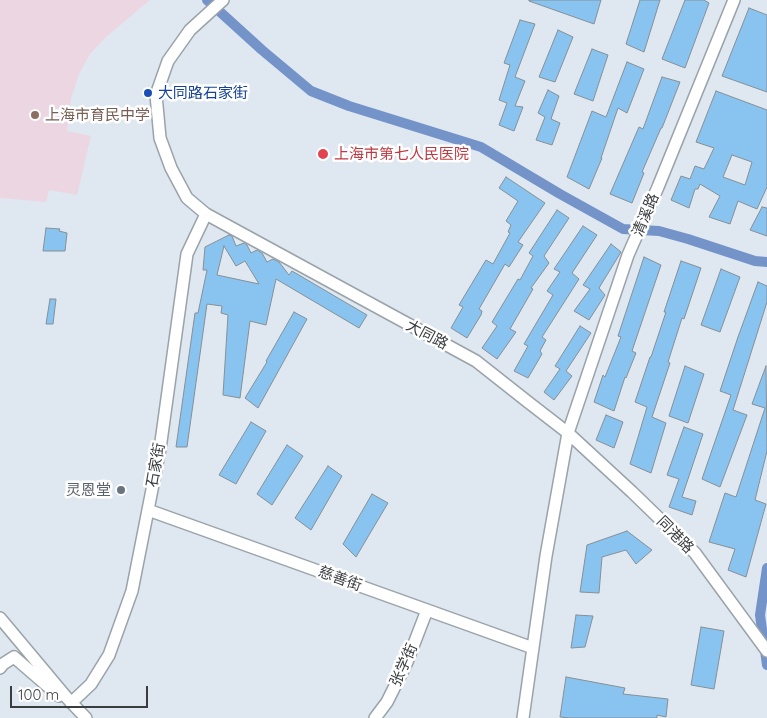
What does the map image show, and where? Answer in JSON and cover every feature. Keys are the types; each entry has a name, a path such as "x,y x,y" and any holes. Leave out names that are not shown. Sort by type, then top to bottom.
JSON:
{"street":[{"name":"大同路","path":"224,0 190,30 168,61 156,95 160,138 171,168 187,198 206,214 476,361 568,433"},
{"name":"清溪路","path":"568,433 628,255 734,0"},
{"name":"石家街","path":"69,700 91,684 109,655 132,591 160,449 187,254 206,214"},
{"name":"同港路","path":"568,433 695,553 767,651"},
{"path":"523,718 546,556 568,433"},
{"name":"慈善街","path":"148,510 533,648"},
{"name":"张学街","path":"375,718 387,702 407,662 426,610"},
{"path":"0,618 86,718"},
{"path":"0,668 14,657 62,699 69,700"}],"shaded area":[{"name":"上海市育民中学","path":"0,0 150,0 106,37 90,54 79,74 71,99 67,131 91,136 77,195 49,190 46,202 0,198"}],"building":[{"path":"529,0 601,0 594,24"},
{"path":"640,0 660,0 644,52 626,44"},
{"path":"685,0 704,0 709,3 685,68 662,59"},
{"path":"749,8 767,15 767,92 722,76"},
{"path":"520,20 535,24 515,77 525,81 515,106 523,107 514,131 499,125 507,103 499,100 510,65 504,63"},
{"path":"558,30 573,37 555,82 539,77"},
{"path":"592,49 608,55 593,101 574,94"},
{"path":"627,62 644,69 627,113 618,108 602,158 589,189 567,177 592,111 606,117"},
{"path":"662,77 680,82 642,172 644,173 632,203 610,194 639,127 643,129"},
{"path":"548,90 559,96 551,119 560,123 552,145 536,140 545,117 538,113"},
{"path":"716,91 767,110 767,187 757,209 738,201 730,224 709,217 720,196 700,184 698,189 695,189 689,208 671,200 681,176 690,179 695,166 704,169 714,148 696,142","holes":["732,155 752,162 745,185 723,177"]},
{"path":"506,177 545,203 518,242 523,245 509,267 505,264 479,309 482,311 481,315 467,338 451,328 463,307 459,305 486,260 493,264 510,233 508,232 511,225 506,221 518,201 499,188"},
{"path":"762,207 767,208 767,236 750,230"},
{"path":"557,210 569,218 544,256 549,263 531,288 533,289 510,329 516,332 497,359 482,348 497,326 492,322 518,279 520,280 533,256 529,253"},
{"path":"583,226 597,235 572,273 579,279 542,337 546,340 540,351 542,354 528,378 514,371 528,346 524,344 553,295 547,291 560,272 554,269"},
{"path":"46,228 60,229 59,231 67,233 65,251 43,251"},
{"path":"229,235 232,236 236,246 244,243 251,253 257,250 262,253 267,262 273,259 279,262 289,275 292,271 367,315 359,328 276,279 266,325 250,321 240,398 223,395 228,315 221,313 222,306 207,304 187,447 176,447 195,313 198,313 207,270 203,270 205,247","holes":["224,246 236,266 245,261 259,284 217,275"]},
{"path":"611,244 621,252 599,288 605,295 589,320 574,311 590,289 583,285"},
{"path":"644,257 661,265 632,351 636,353 625,377 614,411 594,402 603,375 605,377 621,337 618,336"},
{"path":"681,261 701,268 684,319 682,318 668,362 670,363 652,417 666,423 651,473 630,464 647,407 635,402 666,312 664,312"},
{"path":"721,269 740,277 720,332 701,325"},
{"path":"758,282 767,286 767,302 733,410 747,415 720,487 702,479 731,395 720,391"},
{"path":"50,299 56,299 53,324 46,324"},
{"path":"294,312 307,319 258,408 245,398"},
{"path":"580,326 591,333 566,371 572,376 554,400 544,392 560,369 555,366"},
{"path":"685,366 704,374 688,423 669,416"},
{"path":"766,366 767,451 755,500 766,504 746,577 728,570 735,549 709,542 725,493 736,497 765,408 752,404"},
{"path":"606,415 623,422 614,448 596,440"},
{"path":"251,422 266,431 236,484 219,475"},
{"path":"684,427 703,434 682,497 696,501 692,515 669,507 679,479 667,475"},
{"path":"287,445 303,456 272,505 257,494"},
{"path":"328,466 342,476 311,530 295,518"},
{"path":"372,494 388,503 356,557 343,544"},
{"path":"627,531 652,550 636,564 626,550 602,557 599,593 580,592 587,545"},
{"path":"576,615 593,616 585,647 571,648"},
{"path":"701,627 724,631 714,689 691,685"},
{"path":"566,677 625,688 623,694 668,699 666,717 657,715 657,718 560,717"}],"waterway":[{"path":"207,0 311,91 349,106 481,147 623,229 659,231 755,261 767,262"},
{"path":"767,568 760,615 767,665"}],"place":[{"name":"大同路石家街","path":"148,93"},
{"name":"上海市育民中学","path":"35,115"},
{"name":"上海市第七人民医院","path":"323,154"},
{"name":"灵恩堂","path":"121,490"}]}
